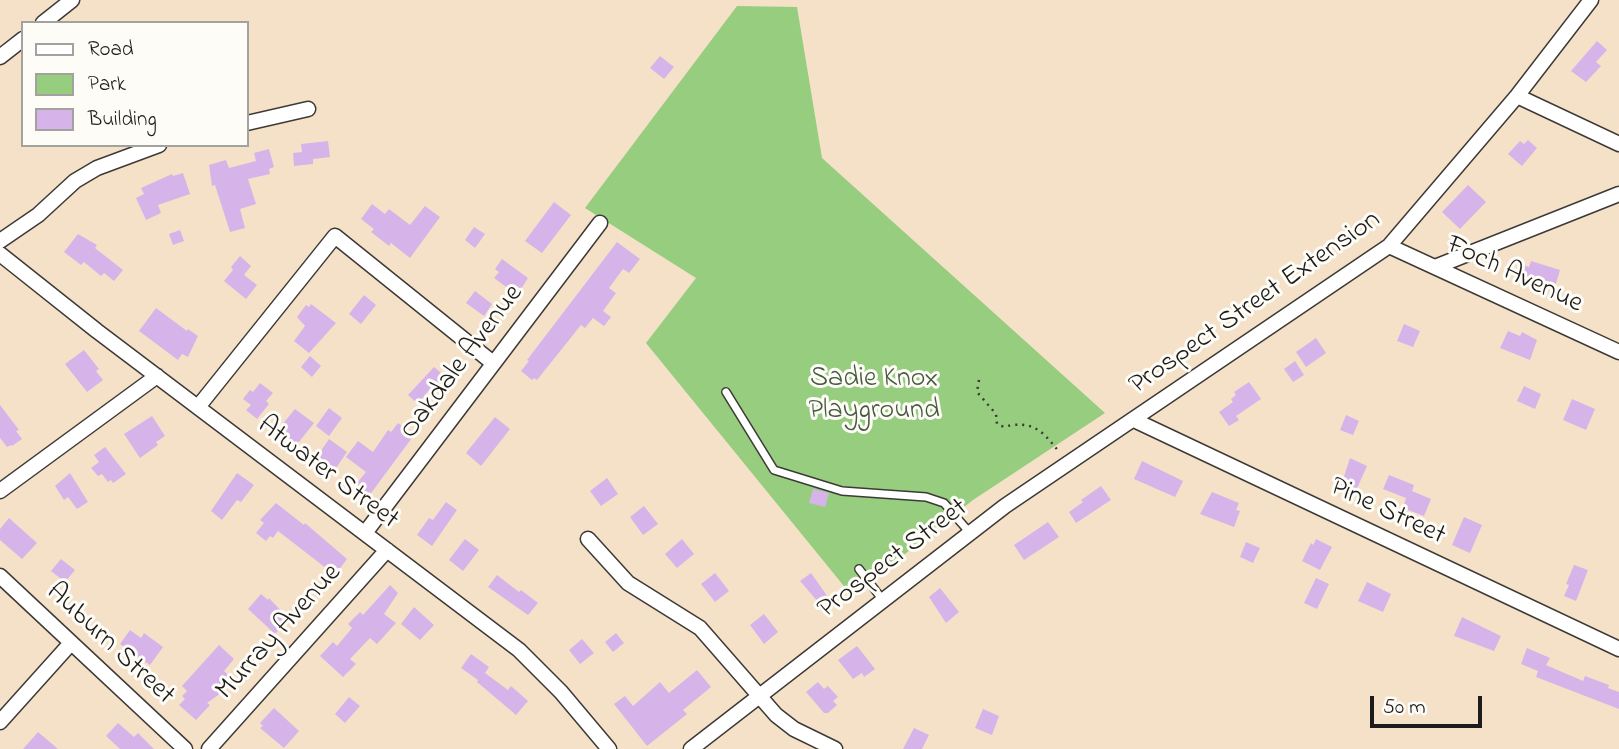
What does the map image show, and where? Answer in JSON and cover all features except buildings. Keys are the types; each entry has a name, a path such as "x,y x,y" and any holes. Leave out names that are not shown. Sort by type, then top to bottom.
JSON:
{"street":[{"path":"46,21 72,0"},
{"name":"Prospect Street Extension","path":"1134,420 1389,246 1517,96 1591,0"},
{"path":"0,57 21,41"},
{"path":"1517,96 1619,144"},
{"path":"248,123 309,109"},
{"path":"0,242 38,215 86,174 154,147"},
{"path":"1435,267 1619,194"},
{"name":"Oakdale Avenue","path":"365,533 600,223"},
{"path":"198,407 335,236 493,363"},
{"name":"Foch Avenue","path":"1389,246 1619,352"},
{"name":"Atwater Street","path":"0,254 530,660 610,749"},
{"path":"0,491 158,376"},
{"name":"Prospect Street","path":"691,749 1005,506 1134,420"},
{"name":"Pine Street","path":"1134,420 1619,649"},
{"path":"588,539 628,583 700,628 776,715 794,729 835,749"},
{"name":"Murray Avenue","path":"209,749 387,550"},
{"name":"Auburn Street","path":"0,576 185,749"},
{"path":"0,722 71,643"}],"lane":[{"path":"726,392 774,470 842,491 926,497 944,503 970,533"},
{"path":"859,569 882,599"}],"path":[{"path":"979,380 977,392 996,414 997,424 1005,427 1033,426 1041,431 1069,463"}],"green space":[{"name":"Sadie Knox Playground","path":"737,6 797,7 822,158 1105,413 973,500 852,596 646,343 696,278 585,208"}]}
